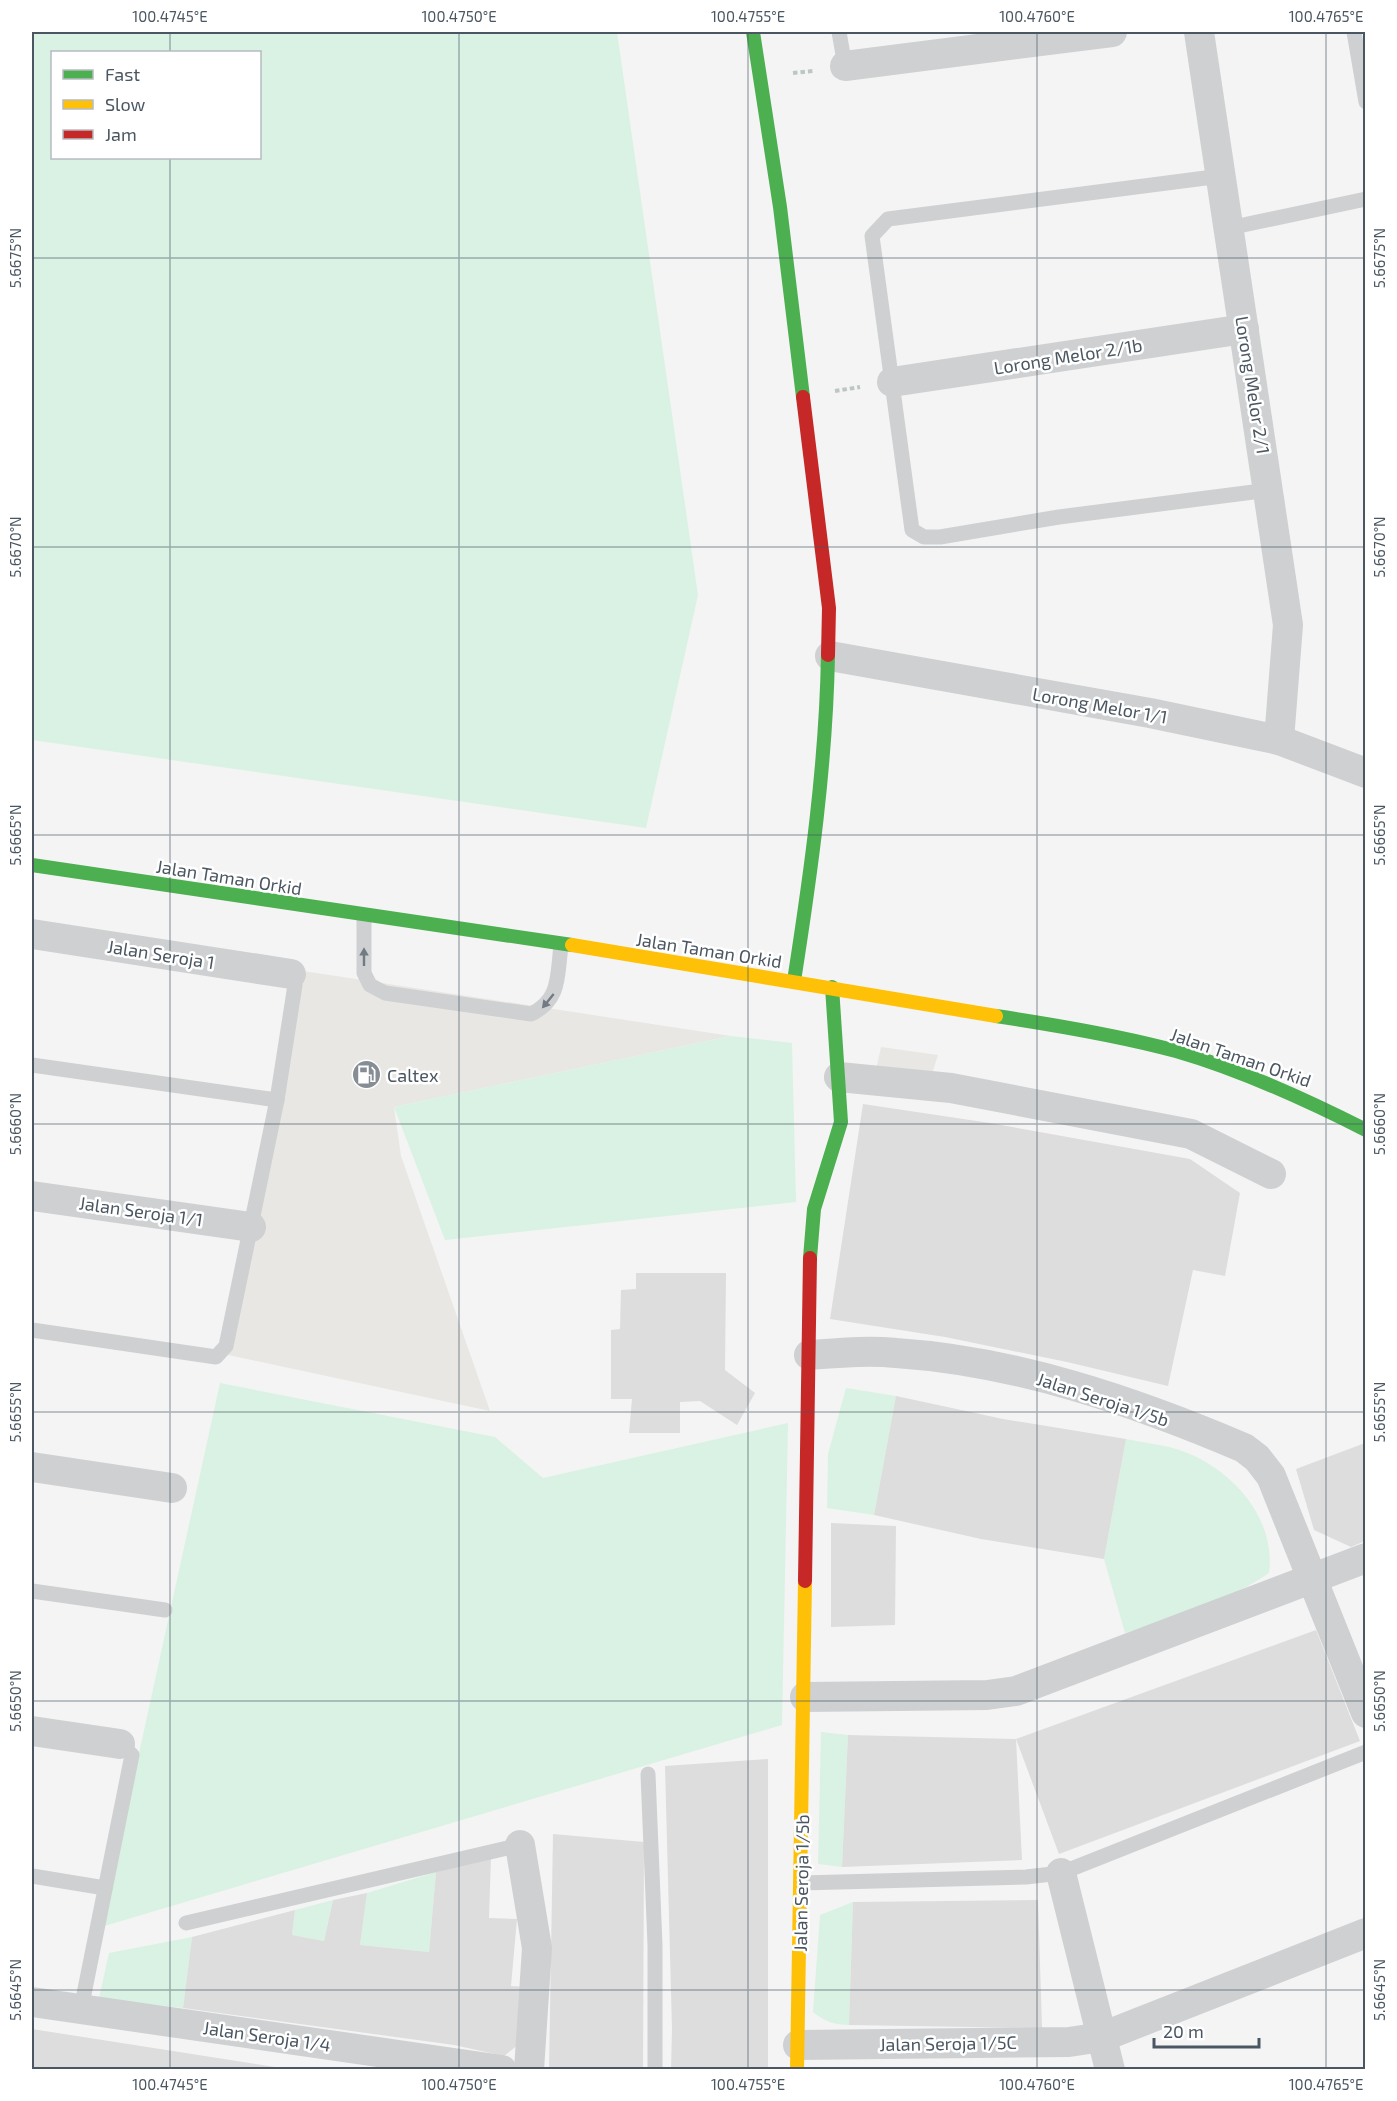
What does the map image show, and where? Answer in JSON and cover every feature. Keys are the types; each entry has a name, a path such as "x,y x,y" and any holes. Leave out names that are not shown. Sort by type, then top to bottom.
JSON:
{"street":[{"path":"753,32 805,395 829,608 827,732 816,842 794,981"},
{"path":"845,66 1112,32"},
{"name":"Lorong Melor 2/1","path":"1199,32 1288,625 1279,740"},
{"name":"Lorong Melor 2/1b","path":"892,382 1244,329"},
{"name":"Lorong Melor 1/1","path":"830,656 1150,713 1279,740 1365,772"},
{"name":"Jalan Taman Orkid","path":"32,865 832,987 1147,1044 1207,1060 1258,1079 1312,1101 1365,1130"},
{"name":"Jalan Seroja 1","path":"32,934 291,974"},
{"name":"Jalan Seroja 1/5b","path":"798,2057 810,1245 814,1209 841,1122 832,987"},
{"path":"839,1077 951,1088 1191,1134 1271,1174"},
{"name":"Jalan Seroja 1/1","path":"32,1196 251,1227"},
{"name":"Jalan Seroja 1/5b","path":"809,1355 895,1352 1012,1371 1078,1386 1244,1448 1257,1458 1271,1476 1365,1713"},
{"path":"32,1467 172,1488"},
{"path":"805,1697 987,1695 1016,1691 1365,1558"},
{"path":"32,1731 120,1744"},
{"path":"520,1845 537,1948 529,2070"},
{"path":"1061,1873 1110,2070"},
{"name":"Jalan Seroja 1/5C","path":"798,2057 1069,2042 1102,2037 1365,1933"},
{"name":"Jalan Seroja 1/4","path":"32,2002 502,2070"}],"lane":[{"path":"839,32 845,66"},
{"path":"1354,32 1365,102"},
{"path":"1221,176 888,219 872,236 912,530 924,537 1269,490"},
{"path":"1229,228 1365,199"},
{"path":"364,915 364,973 370,985 385,993 531,1014 546,1007 554,992 561,946"},
{"path":"32,1330 216,1356 226,1346 278,1100 295,985 291,974"},
{"path":"32,1065 278,1100"},
{"path":"32,1591 165,1611"},
{"path":"81,2009 132,1755 120,1744"},
{"path":"801,1884 1026,1877 1061,1873 1365,1752"},
{"path":"648,1774 655,1945 655,2070"},
{"path":"186,1923 520,1845"},
{"path":"32,1876 105,1888"}],"path":[{"path":"760,77 845,66"},
{"path":"805,395 892,382"}],"shaded area":[{"path":"290,969 731,1036 394,1107 401,1156 490,1411 228,1355 271,1138"},
{"path":"881,1047 938,1055 931,1077 876,1070"}],"green space":[{"path":"32,32 617,32 698,595 646,828 32,740"},
{"path":"731,1036 792,1043 796,1202 445,1240 394,1107"},
{"path":"220,1383 495,1437 543,1478 788,1423 782,1725 101,1927"},
{"path":"846,1388 896,1396 874,1515 827,1508 828,1454"},
{"path":"1126,1439 1185,1452 1203,1460 1235,1484 1248,1499 1266,1534 1269,1573 1218,1601 1181,1616 1125,1633 1104,1559"},
{"path":"821,1732 848,1735 842,1867 818,1864"},
{"path":"436,1872 429,1952 360,1945 367,1893"},
{"path":"333,1900 324,1941 292,1935 295,1910"},
{"path":"853,1902 849,2025 844,2025 830,2022 813,2012 820,1915"},
{"path":"192,1937 183,2008 99,1998 109,1953"}],"building":[{"path":"863,1104 990,1123 1190,1159 1240,1193 1225,1276 1193,1270 1168,1386 945,1337 830,1319"},
{"path":"636,1273 726,1273 725,1370 755,1393 737,1425 700,1401 680,1402 680,1433 629,1433 632,1399 611,1399 611,1330 620,1329 621,1290 636,1289"},
{"path":"896,1396 1003,1419 1126,1439 1104,1559 981,1539 874,1515"},
{"path":"1365,1443 1365,1541 1351,1547 1314,1530 1296,1469"},
{"path":"831,1523 896,1526 895,1625 831,1627"},
{"path":"1316,1630 1360,1741 1059,1854 1016,1739"},
{"path":"848,1735 1016,1739 1022,1860 842,1867"},
{"path":"768,1759 768,2070 671,2070 672,2029 665,1766"},
{"path":"553,1834 644,1842 643,2070 549,2070"},
{"path":"491,1857 489,1918 517,1919 511,1986 527,1987 523,2041 504,2056 454,2045 183,2008 192,1937 295,1910 292,1935 324,1941 333,1900 367,1893 360,1945 429,1952 436,1872"},
{"path":"1038,1900 1042,2028 849,2025 853,1902"},
{"path":"32,2029 281,2068 281,2070 32,2070"}],"traffic: fast":[{"path":"753,32 780,207 803,397"},
{"path":"794,981 817,818 828,655"},
{"path":"32,865 572,945"},
{"path":"810,1258 814,1209 841,1122 832,987"},
{"path":"996,1016 1109,1035 1176,1051 1273,1086 1366,1130"}],"traffic: slow":[{"path":"572,945 996,1016"},
{"path":"797,2070 805,1581"}],"traffic: jam":[{"path":"803,397 829,608 828,655"},
{"path":"805,1581 810,1258"}],"place":[{"name":"Caltex","path":"366,1075"}]}
